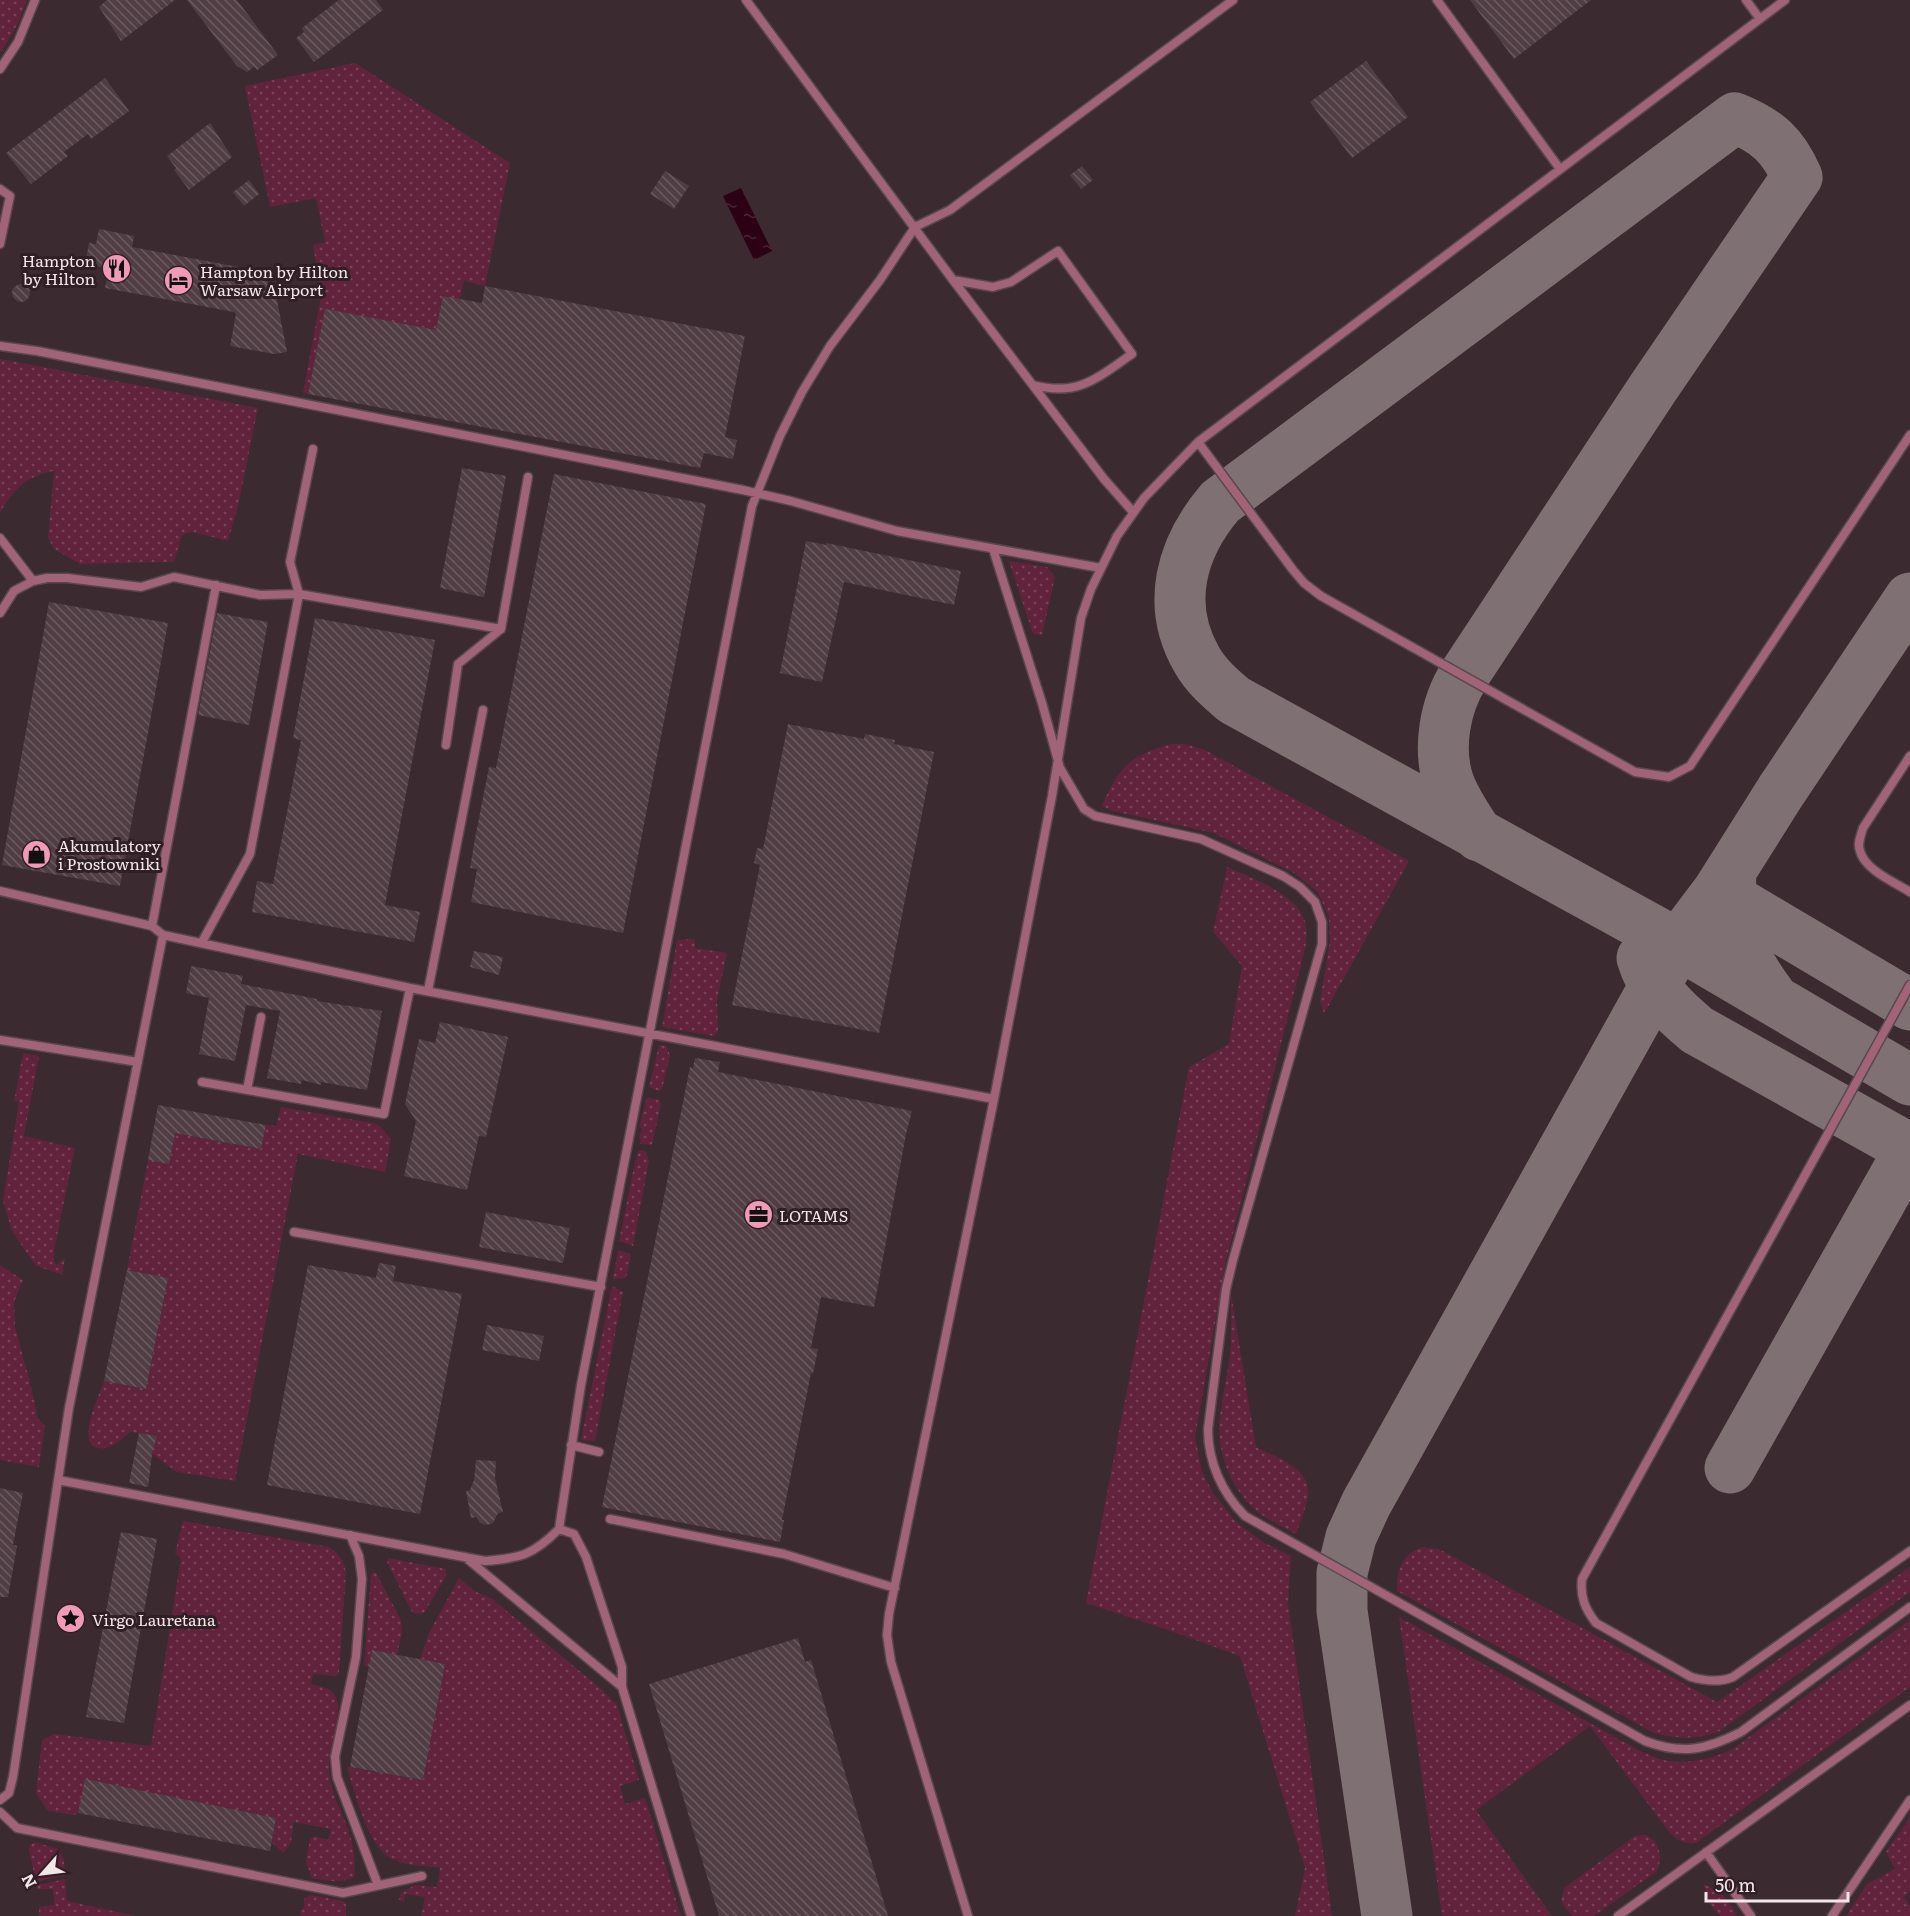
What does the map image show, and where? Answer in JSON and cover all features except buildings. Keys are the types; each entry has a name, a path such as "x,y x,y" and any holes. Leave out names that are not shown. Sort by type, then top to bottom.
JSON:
{"lane":[{"path":"0,69 18,42 35,0"},
{"path":"746,0 953,280 1104,479 1133,512"},
{"path":"58,1480 485,1561 526,1554 543,1545 559,1529 581,1385 752,507 780,436 802,392 830,346 880,280 915,227 950,210 1233,0"},
{"path":"1437,0 1560,169"},
{"path":"1746,0 1760,19"},
{"path":"968,1916 891,1662 887,1635 994,1099 1058,757 1081,618 1090,590 1117,536 1133,512 1198,442 1785,0"},
{"path":"0,189 10,196 0,244"},
{"path":"953,280 993,287 1011,282 1058,251 1132,354 1087,383 1076,387 1051,390 1033,385"},
{"path":"0,346 37,351 757,494 791,501 897,531 1101,568"},
{"path":"1198,442 1293,570 1304,583 1321,596 1635,772 1669,777 1690,766 1910,435"},
{"path":"202,942 250,854 299,594 290,562 313,449"},
{"path":"446,746 459,664 501,629 528,477"},
{"path":"0,538 33,581"},
{"path":"993,549 1060,768 1084,808 1095,816 1201,838 1283,876 1300,887 1315,902 1322,922 1322,944 1233,1260 1220,1335 1208,1429 1208,1446 1218,1479 1238,1510 1645,1741 1663,1748 1700,1749 1741,1732 1910,1607"},
{"path":"0,613 14,591 33,581 47,578 67,578 141,587 174,577 260,595 299,594 501,629"},
{"path":"152,926 216,585"},
{"path":"428,991 483,710"},
{"path":"1910,756 1863,828 1859,841 1860,851 1866,862 1910,892"},
{"path":"0,891 152,926 163,935 410,988 994,1099"},
{"path":"0,1800 9,1793 13,1777 69,1408 163,935"},
{"path":"1910,985 1582,1579 1582,1599 1587,1612 1596,1623 1691,1677 1724,1681 1733,1677 1910,1551"},
{"path":"202,1082 384,1114 410,988"},
{"path":"247,1090 261,1017"},
{"path":"0,1040 138,1062"},
{"path":"294,1232 601,1287"},
{"path":"571,1445 599,1452"},
{"path":"610,1519 784,1554 895,1588"},
{"path":"559,1529 574,1534 586,1557 622,1667 622,1687 691,1916"},
{"path":"350,1535 359,1556 362,1579 356,1657 335,1757 337,1777 378,1885"},
{"path":"464,1557 622,1687"},
{"path":"1618,1916 1910,1704"},
{"path":"1832,1916 1910,1800"},
{"path":"0,1812 17,1828 343,1893 422,1876"},
{"path":"1706,1852 1751,1916"}],"shaded area":[{"path":"0,0 27,0 18,23 2,51 0,51"},
{"path":"355,63 510,163 485,286 464,281 460,299 443,296 436,330 325,310 308,394 303,393 321,296 313,245 325,242 316,198 270,207 245,86"},
{"path":"0,359 258,408 238,506 228,541 192,532 182,535 174,562 80,564 54,549 48,538 54,471 36,476 22,485 10,497 0,513"},
{"path":"1009,561 1047,567 1055,577 1042,635 1033,634"},
{"path":"1171,744 1183,744 1203,749 1409,861 1324,1014 1320,1001 1330,941 1329,917 1317,891 1294,873 1214,833 1113,811 1102,806 1114,781 1128,764 1146,753"},
{"path":"1227,867 1274,889 1295,905 1306,926 1306,945 1226,1261 1195,1437 1202,1472 1213,1493 1237,1523 1263,1542 1291,1556 1288,1603 1332,1916 1295,1916 1305,1868 1240,1656 1086,1603 1189,1067 1229,1044 1242,966 1213,932"},
{"path":"695,939 695,948 727,953 717,1000 718,1031 714,1036 662,1027 677,940"},
{"path":"659,1045 667,1046 670,1056 662,1089 659,1091 649,1087"},
{"path":"23,1053 39,1056 24,1136 75,1148 54,1251 54,1262 57,1265 65,1258 62,1275 35,1265 12,1231 3,1201 19,1102 14,1101"},
{"path":"647,1097 659,1100 661,1104 652,1145 640,1144 639,1138 642,1129 639,1127"},
{"path":"281,1107 372,1123 380,1126 391,1139 385,1172 298,1154 235,1481 177,1472 152,1454 156,1436 130,1432 119,1442 108,1447 100,1448 91,1445 89,1428 91,1418 104,1381 146,1389 168,1278 127,1270 148,1160 169,1164 175,1133 261,1149 266,1125 276,1126"},
{"path":"639,1150 646,1151 649,1161 633,1246 619,1241"},
{"path":"618,1250 631,1254 626,1278 613,1279"},
{"path":"0,1265 23,1280 14,1302 15,1327 38,1419 45,1426 39,1467 0,1460"},
{"path":"612,1286 623,1292 595,1441 581,1440"},
{"path":"1231,1294 1256,1447 1290,1464 1303,1477 1307,1485 1306,1504 1296,1534 1255,1510 1235,1486 1225,1464 1219,1429 1230,1353"},
{"path":"183,1521 329,1547 343,1561 346,1573 339,1673 336,1676 313,1674 311,1684 330,1690 337,1700 338,1714 329,1769 335,1796 353,1846 354,1877 339,1881 312,1878 306,1862 310,1839 314,1836 328,1840 331,1829 294,1822 291,1842 284,1853 272,1843 276,1818 86,1780 78,1813 74,1815 48,1811 36,1793 42,1740 54,1734 151,1746 181,1558 175,1553"},
{"path":"1423,1547 1439,1549 1717,1702 1910,1567 1910,1592 1720,1731 1703,1736 1679,1737 1654,1733 1397,1591 1402,1563 1410,1553"},
{"path":"388,1558 446,1569 446,1576 424,1613 412,1612 387,1562"},
{"path":"373,1572 376,1573 401,1620 402,1632 397,1655 373,1650 369,1667 364,1666"},
{"path":"459,1578 474,1591 491,1598 599,1687 617,1705 639,1780 620,1786 625,1804 645,1798 681,1916 421,1916 425,1897 405,1894 404,1902 399,1900 401,1893 415,1885 437,1887 440,1868 405,1864 385,1854 370,1833 347,1767 375,1772 380,1747 398,1776 423,1780 445,1664 420,1659 429,1633"},
{"path":"1399,1617 1642,1752 1673,1761 1700,1760 1734,1748 1910,1620 1910,1687 1696,1843 1681,1841 1669,1832 1590,1726 1476,1810 1552,1916 1442,1916"},
{"path":"1910,1817 1910,1891 1904,1897 1910,1906 1910,1916 1846,1916 1867,1884 1895,1869 1886,1852"},
{"path":"1646,1835 1651,1838 1659,1850 1660,1860 1657,1871 1594,1916 1573,1916 1565,1908 1561,1901 1564,1888 1635,1836"},
{"path":"34,1842 59,1849 64,1860 65,1875 36,1882 29,1850 30,1845"},
{"path":"65,1879 67,1901 136,1916 39,1916 39,1907 54,1905 53,1889 37,1889 37,1885"},
{"path":"1703,1883 1722,1894 1738,1916 1720,1916 1710,1904"},
{"path":"310,1895 343,1901 346,1904 346,1916 300,1916 304,1908 304,1898"}],"water":[{"path":"741,188 772,251 754,260 723,196"}],"taxiway":[{"path":"1479,836 1475,830 1471,823 1462,810 1455,797 1445,770 1443,742 1445,728 1457,687 1653,388 1797,177 1786,156 1773,140 1756,128 1735,118 1220,502 1195,538 1187,558 1180,598 1182,619 1187,639 1197,660 1214,682 1234,700 1678,944 1910,1080"},
{"path":"1387,1916 1342,1611 1342,1573 1351,1537 1366,1504 1678,944 1718,891 1781,791 1910,598"},
{"path":"1731,871 1732,907 1738,938 1752,967 1772,997"},
{"path":"1718,891 1910,1005"},
{"path":"1642,958 1657,989 1697,1030 1910,1149"},
{"path":"1730,1468 1910,1149"}],"place":[{"name":"Hampton by Hilton","path":"116,269"},
{"name":"Hampton by Hilton Warsaw Airport","path":"179,280"},
{"name":"Akumulatory i Prostowniki","path":"37,854"},
{"name":"LOTAMS","path":"758,1215"},
{"name":"Virgo Lauretana","path":"71,1619"}]}
